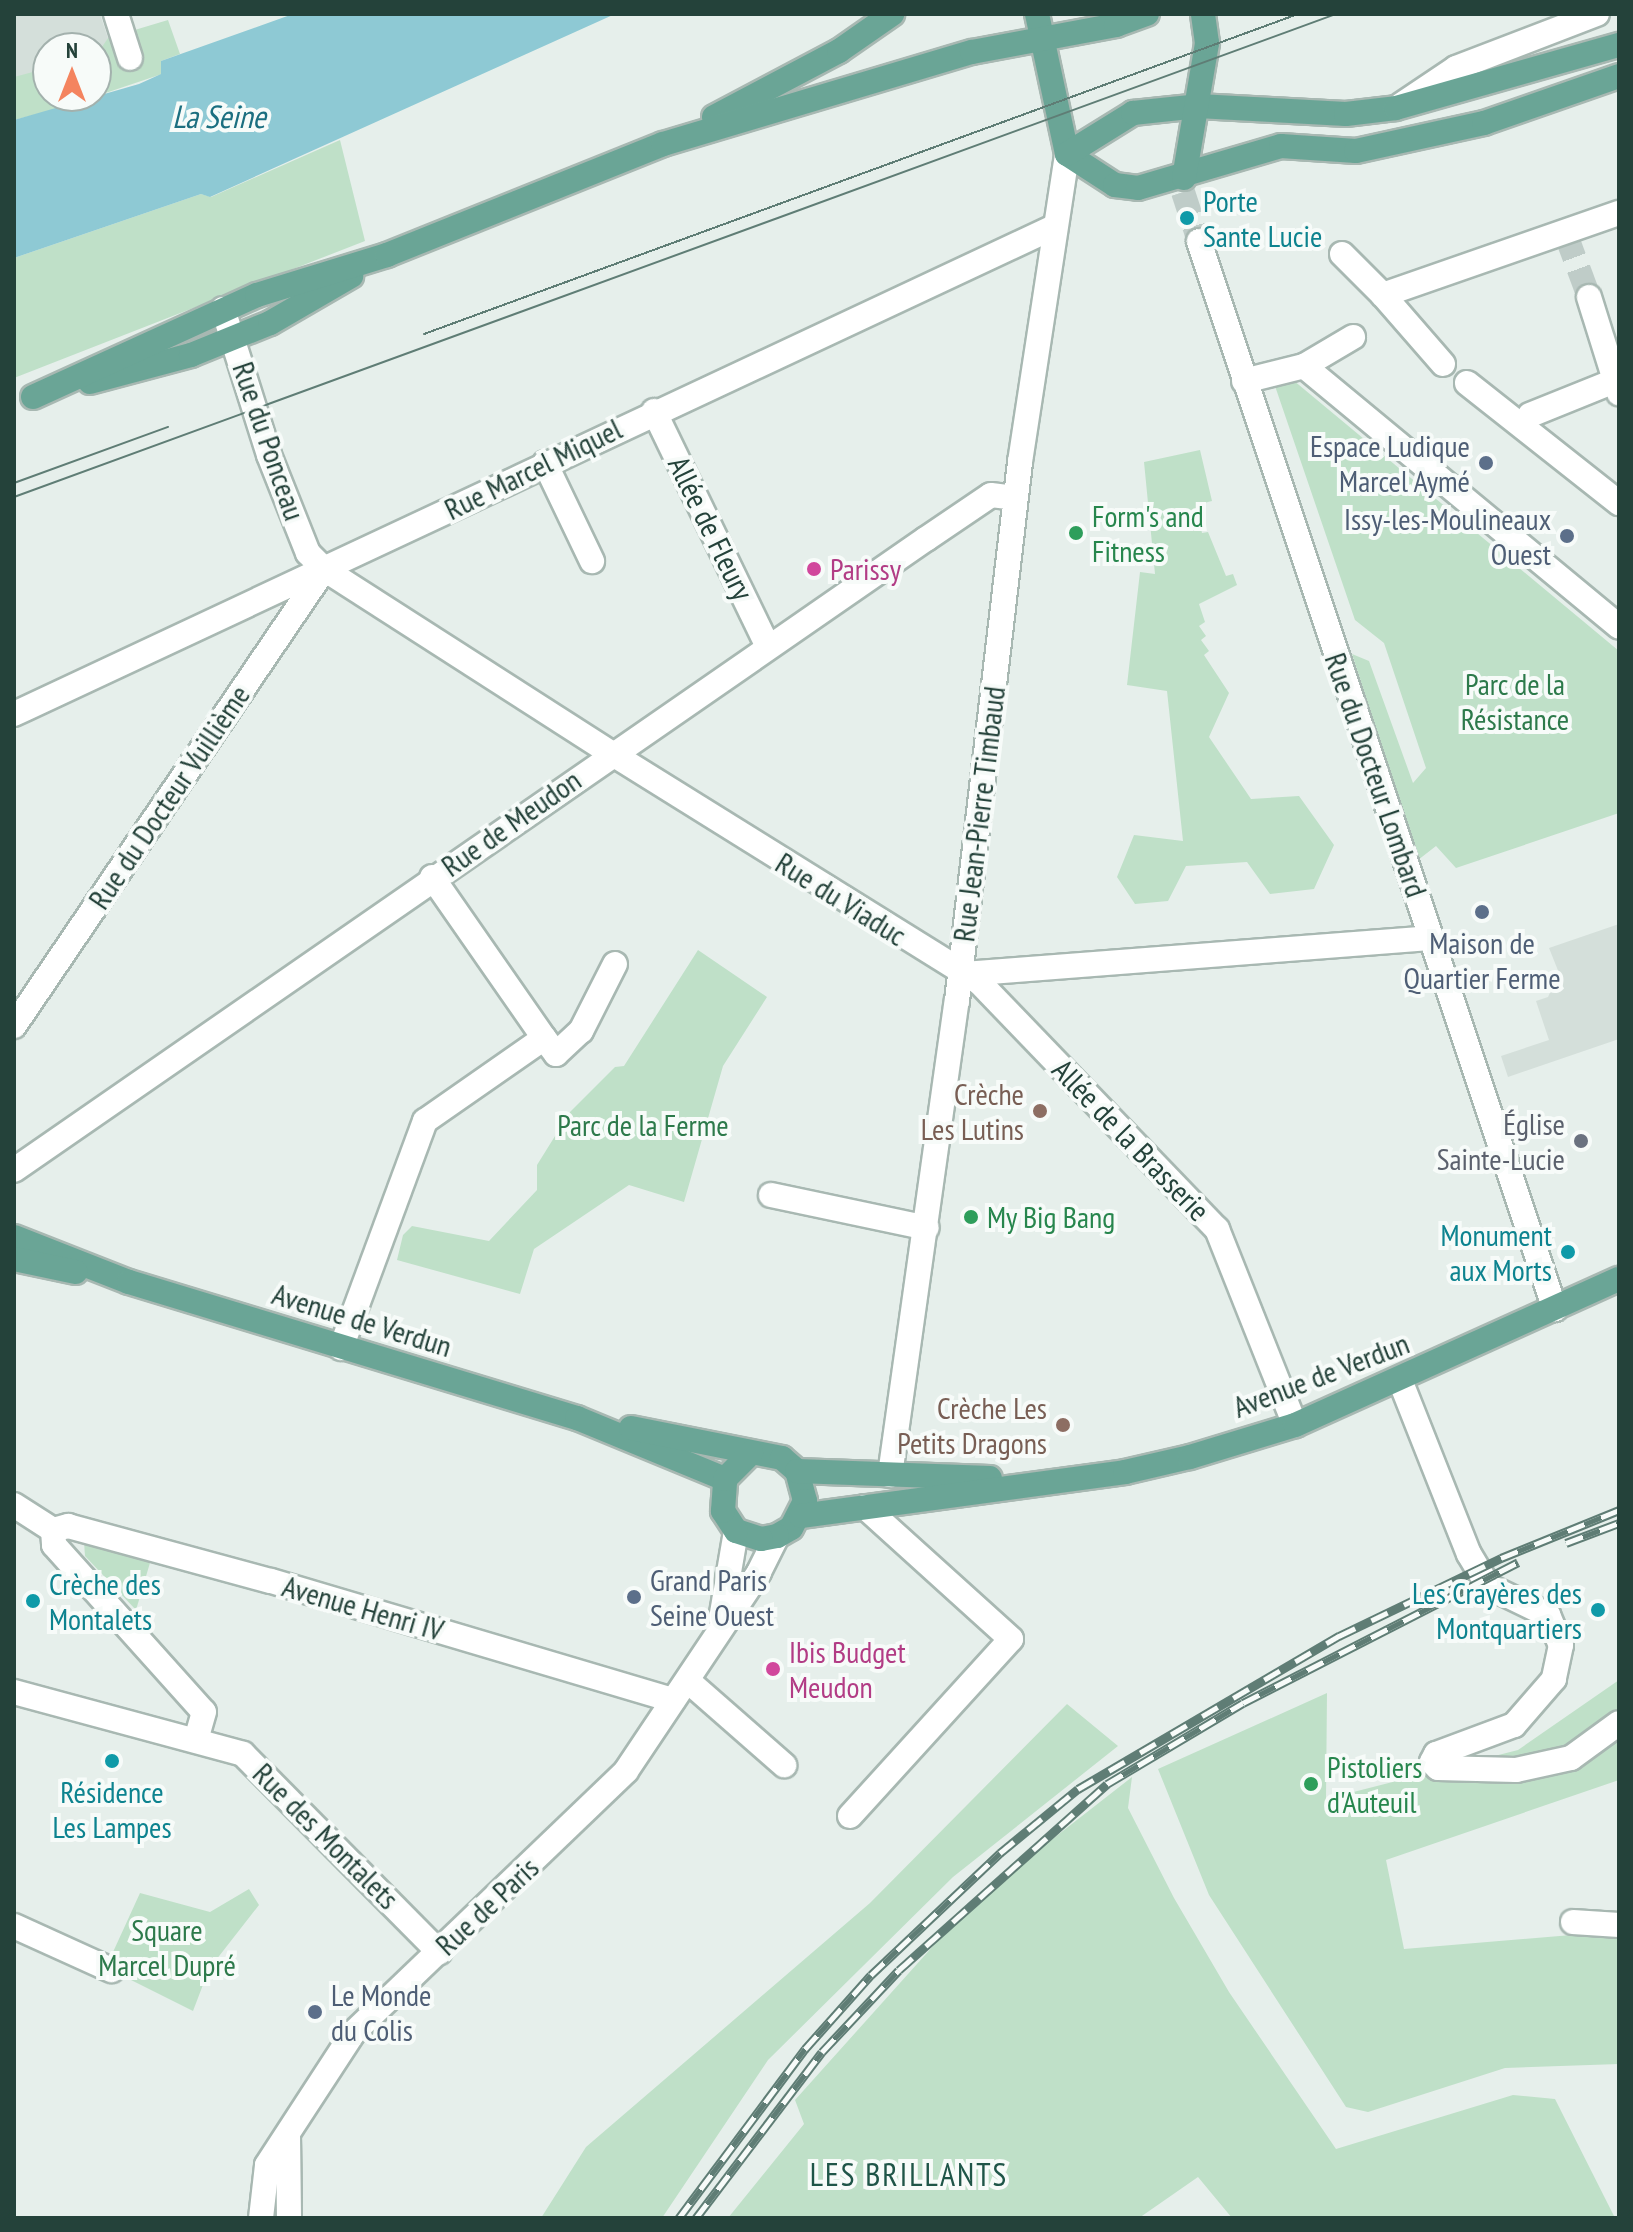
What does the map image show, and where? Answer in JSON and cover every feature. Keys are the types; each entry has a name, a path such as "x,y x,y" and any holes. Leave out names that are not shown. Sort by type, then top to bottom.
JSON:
{"main road":[{"path":"663,144 839,51 892,14"},
{"path":"24,401 223,309 387,255 663,144 972,52 1039,26 1147,14"},
{"path":"1184,185 1207,43 1203,14"},
{"path":"1039,26 1067,154 1115,185 1138,188 1184,185 1281,146 1356,151 1484,123 1619,76"},
{"path":"1067,154 1133,113 1198,106 1346,114 1396,108 1619,45"},
{"path":"24,401 191,355 270,323 387,255"},
{"name":"Avenue de Verdun","path":"14,1256 129,1282 577,1418 751,1453"},
{"name":"Avenue de Verdun","path":"801,1516 1032,1481 1125,1472 1295,1425 1619,1279"},
{"name":"Avenue de Verdun","path":"577,1418 725,1479"},
{"path":"751,1453 782,1458 797,1471 804,1485 801,1516 777,1536 761,1539 736,1531 723,1511 725,1479 751,1453"},
{"name":"Avenue de Verdun","path":"797,1471 1032,1481"}],"street":[{"path":"116,14 130,58"},
{"path":"1396,108 1456,68 1597,14"},
{"name":"Rue Jean-Pierre Timbaud","path":"890,1475 960,975 1015,498 1067,154"},
{"path":"1383,295 1619,213"},
{"name":"Rue Marcel Miquel","path":"14,714 654,411 1054,227"},
{"name":"Rue du Docteur Lombard","path":"1199,241 1555,1309"},
{"path":"1342,254 1383,295 1443,364"},
{"path":"1498,410 1530,415 1618,384 1589,297"},
{"name":"Rue du Ponceau","path":"223,309 235,336 269,455 308,553 324,569"},
{"path":"1244,381 1304,366 1353,337"},
{"path":"1304,366 1619,627"},
{"path":"1467,383 1619,503"},
{"name":"Allée de Fleury","path":"654,411 767,645"},
{"path":"1530,415 1539,441"},
{"path":"545,463 592,561"},
{"name":"Rue de Meudon","path":"14,1170 767,645 991,495 1015,498"},
{"name":"Rue du Docteur Vuillième","path":"14,1026 324,569"},
{"name":"Rue du Viaduc","path":"324,569 960,975"},
{"path":"248,604 268,619 275,641"},
{"path":"432,877 556,1054 581,1031 615,964"},
{"path":"960,975 1431,938"},
{"name":"Allée de la Brasserie","path":"960,975 990,992 1217,1229 1295,1425"},
{"path":"341,1348 425,1121 544,1038"},
{"path":"771,1195 927,1228"},
{"path":"1400,1380 1469,1554 1488,1586 1548,1615 1561,1645 1554,1679 1514,1725 1436,1754 1432,1762 1438,1768 1516,1770 1571,1758 1619,1723"},
{"path":"850,1816 1011,1639 865,1507"},
{"name":"Avenue Henri IV","path":"34,1518 680,1690"},
{"name":"Avenue Henri IV","path":"34,1518 54,1545 204,1712 196,1740"},
{"name":"Rue de Paris","path":"719,1627 736,1531"},
{"name":"Rue de Paris","path":"261,2218 267,2165 353,2033 626,1771 719,1627 759,1572 777,1536"},
{"path":"680,1690 784,1765"},
{"name":"Rue des Montalets","path":"14,1692 196,1740 258,1764 439,1952"},
{"path":"1573,1922 1619,1925"},
{"path":"14,1926 111,1970"},
{"path":"289,2133 289,2218"}],"shaded area":[{"path":"14,14 100,14 106,32 32,32 32,77 14,82"},
{"path":"1619,924 1619,1039 1508,1077 1501,1056 1549,1040 1536,1001 1548,997 1559,973 1549,948"}],"green space":[{"path":"168,20 180,54 161,61 162,74 112,91 112,37"},
{"path":"32,72 32,112 45,112 14,120 14,77"},
{"path":"340,140 365,241 14,378 14,258 201,194 211,197"},
{"name":"Parc de la Résistance","path":"1293,380 1619,651 1619,813 1456,868 1436,846 1418,860 1352,654 1369,661 1413,783 1426,768 1384,643 1355,620 1275,386"},
{"path":"1200,450 1212,501 1196,505 1202,533 1208,532 1226,576 1233,574 1237,585 1199,604 1205,622 1199,626 1206,636 1201,640 1209,651 1204,655 1229,693 1209,737 1251,799 1299,796 1334,845 1314,889 1270,894 1247,862 1186,866 1168,901 1135,904 1117,877 1134,835 1183,841 1167,691 1127,685 1140,572 1155,574 1144,462"},
{"name":"Parc de la Ferme","path":"698,950 767,997 723,1066 684,1202 629,1185 534,1249 520,1294 397,1260 403,1235 412,1226 489,1241 537,1190 537,1165 570,1112 615,1067 624,1066"},
{"path":"84,1542 152,1556 136,1610 85,1556"},
{"path":"1619,1680 1619,1780 1386,1860 1404,1949 1619,1931 1619,2064 1505,2068 1368,2112 1346,2107 1209,1895 1158,1769 1327,1693 1326,1799 1518,1750"},
{"path":"1067,1704 1118,1746 953,1877 768,2060 662,2218 541,2218 586,2147 870,1903"},
{"path":"1132,1777 1128,1808 1174,1898 1229,1992 1336,2149 1513,2095 1555,2099 1615,2218 1232,2218 1198,2177 1139,2218 728,2218 804,2124 795,2100 943,1935 1018,1866"},
{"name":"Square Marcel Dupré","path":"249,1889 259,1905 209,1969 193,2011 111,1970 108,1963 140,1893 210,1912"}],"water":[{"name":"La Seine","path":"293,14 615,14 210,197 201,194 14,258 14,120 42,112 112,112 112,92 161,74 161,61"}],"tunnel":[{"path":"1183,192 1199,241"},
{"path":"1566,235 1589,297"}],"tram line":[{"path":"424,334 1298,14"},
{"path":"14,497 1336,14"},
{"path":"14,483 168,427"}],"railway":[{"path":"679,2218 805,2049 871,1975 1000,1853 1078,1789 1339,1636 1501,1558 1619,1510"},
{"path":"1566,1543 1619,1523"},
{"path":"696,2218 822,2052 899,1970 1107,1784 1243,1703 1518,1562"}],"place":[{"name":"Porte Sante Lucie","path":"1187,218"},
{"name":"Espace Ludique Marcel Aymé","path":"1486,463"},
{"name":"Form's and Fitness","path":"1076,533"},
{"name":"Issy-les-Moulineaux Ouest","path":"1567,536"},
{"name":"Parissy","path":"814,569"},
{"name":"Maison de Quartier Ferme","path":"1482,912"},
{"name":"Crèche Les Lutins","path":"1040,1111"},
{"name":"Église Sainte-Lucie","path":"1581,1141"},
{"name":"My Big Bang","path":"971,1217"},
{"name":"Monument aux Morts","path":"1568,1252"},
{"name":"Crèche Les Petits Dragons","path":"1063,1425"},
{"name":"Grand Paris Seine Ouest","path":"634,1597"},
{"name":"Crèche des Montalets","path":"33,1601"},
{"name":"Les Crayères des Montquartiers","path":"1598,1610"},
{"name":"Ibis Budget Meudon","path":"773,1669"},
{"name":"Résidence Les Lampes","path":"112,1761"},
{"name":"Pistoliers d'Auteuil","path":"1311,1784"},
{"name":"Le Monde du Colis","path":"315,2012"}],"district":[{"name":"LES BRILLANTS","path":"909,2174"}]}
